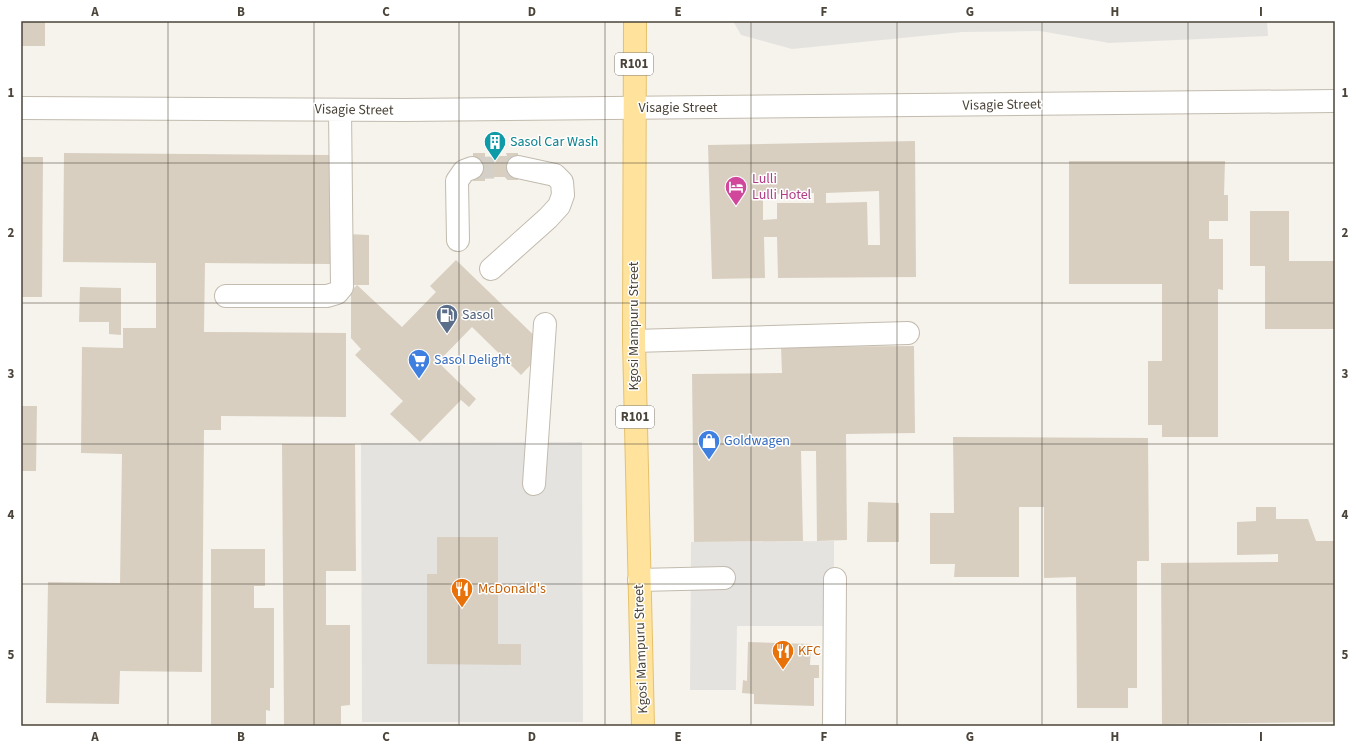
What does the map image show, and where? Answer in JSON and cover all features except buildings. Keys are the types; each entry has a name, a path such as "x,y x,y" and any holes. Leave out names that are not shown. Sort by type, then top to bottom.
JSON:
{"main road":[{"name":"Kgosi Mampuru Street","path":"635,21 634,341 643,726"}],"street":[{"name":"Visagie Street","path":"21,108 412,110 1335,101"},
{"path":"226,296 327,296 337,293 342,287 340,110"},
{"path":"491,270 548,218 559,206 563,195 562,182 555,175 518,167"},
{"path":"458,240 457,181 464,171 472,168"},
{"path":"534,484 545,324"},
{"path":"634,341 908,333"},
{"path":"639,580 724,578"},
{"path":"834,726 836,579"}],"shaded area":[{"path":"733,21 1267,21 1268,36 1109,43 1040,31 962,32 792,49 741,35"},
{"path":"582,442 583,722 362,722 361,443","holes":["437,537 497,537 498,644 521,644 521,664 427,664 427,574 437,574"]},
{"path":"834,541 834,626 737,626 736,690 690,690 691,542"}],"tunnel":[{"path":"472,168 518,167"}],"place":[{"name":"Sasol Car Wash","path":"495,162"},
{"name":"Lulli Lulli Hotel","path":"736,206"},
{"name":"Sasol","path":"447,334"},
{"name":"Sasol Delight","path":"419,380"},
{"name":"Goldwagen","path":"709,460"},
{"name":"McDonald's","path":"462,608"},
{"name":"KFC","path":"783,670"}]}
